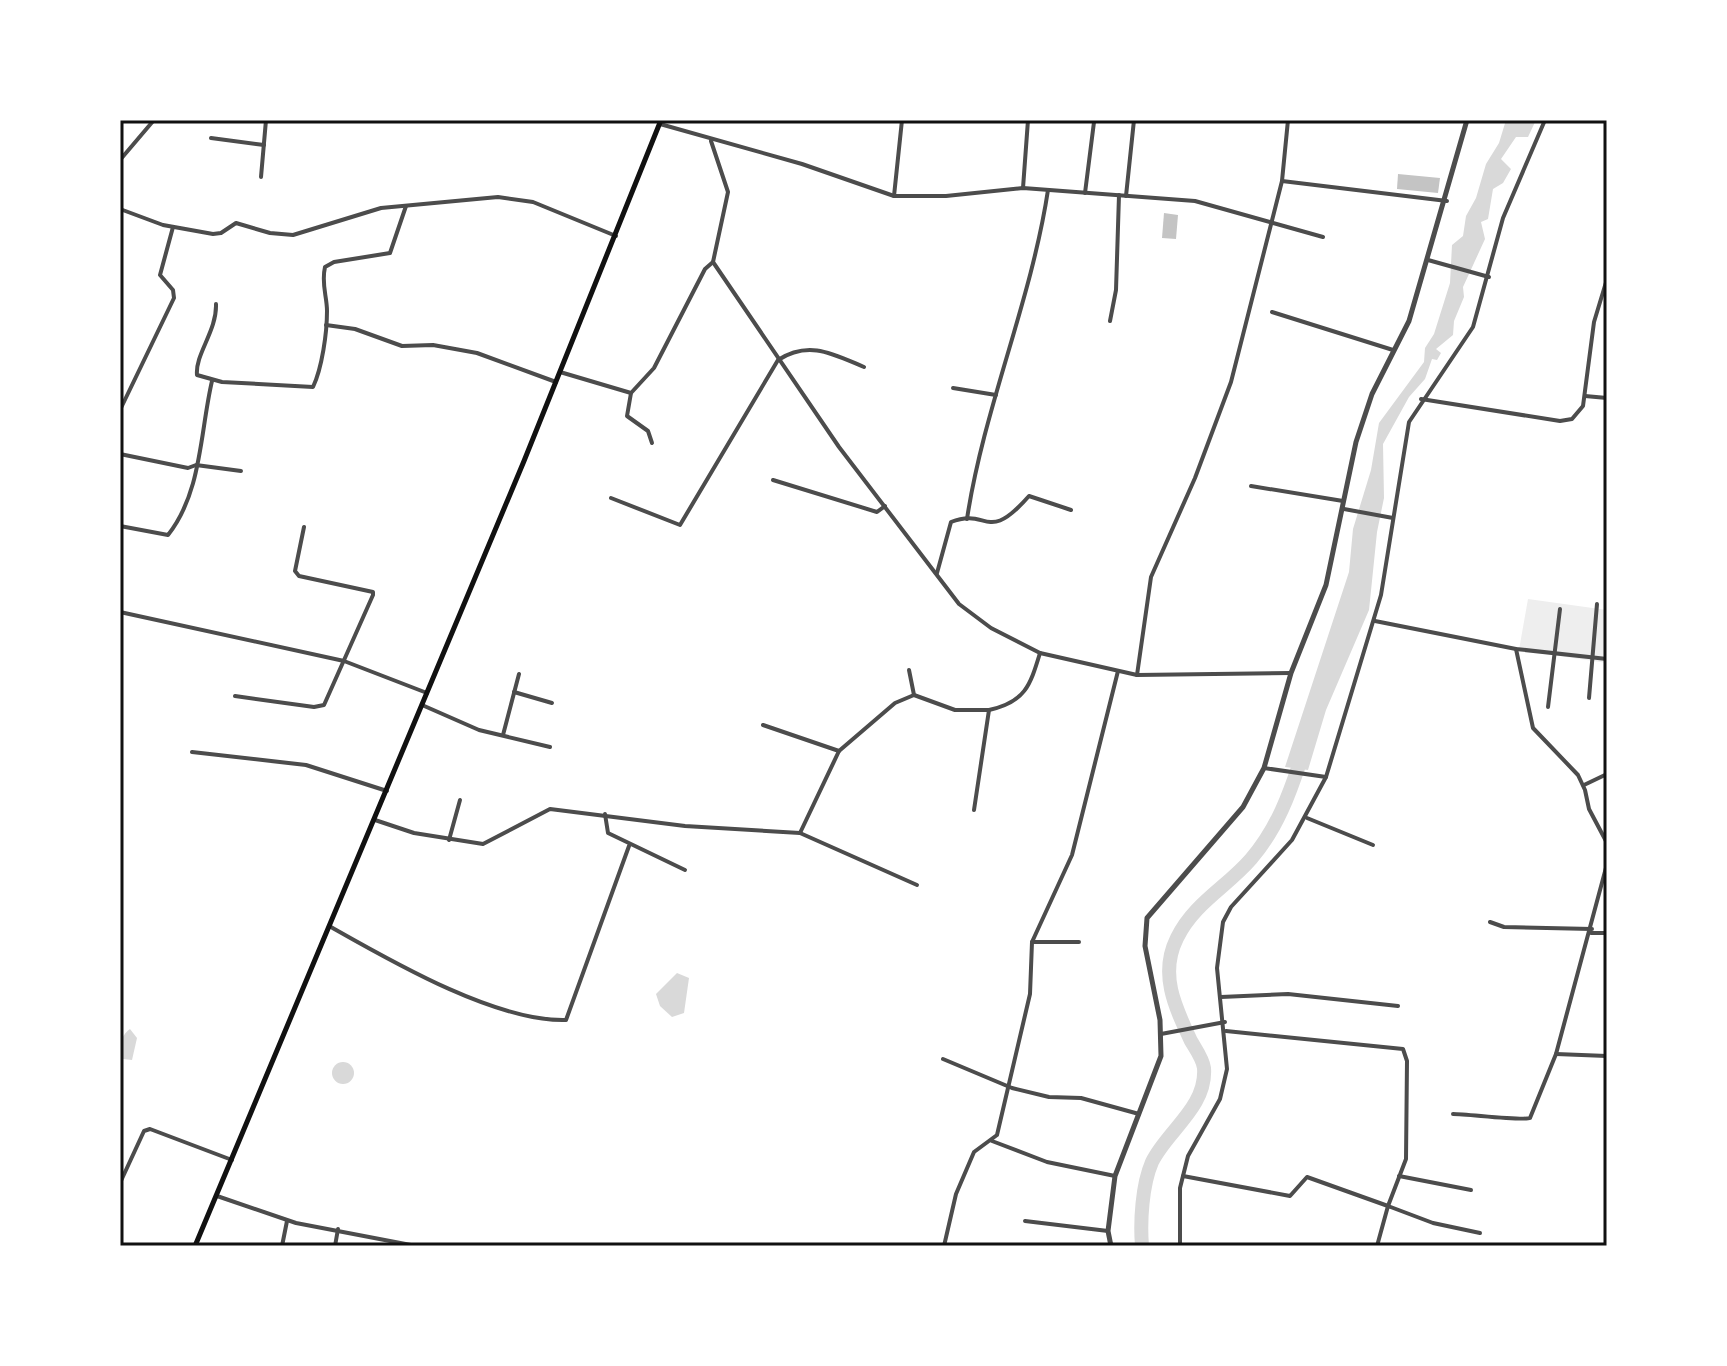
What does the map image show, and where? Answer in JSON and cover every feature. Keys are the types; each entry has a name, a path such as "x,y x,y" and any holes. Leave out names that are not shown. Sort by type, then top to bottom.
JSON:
{"main road":[{"path":"195,1246 331,927 660,122"}],"street":[{"path":"120,160 154,120"},
{"path":"261,177 266,120"},
{"path":"894,196 902,120"},
{"path":"1023,188 1028,120"},
{"path":"1126,196 1134,120"},
{"path":"1137,675 1151,577 1195,478 1231,382 1282,181 1288,120"},
{"path":"1111,1246 1108,1231 1115,1176 1159,1067 1161,1034 1145,946 1147,918 1176,880 1243,807 1264,768 1291,673 1326,585 1356,442 1393,350 1409,321 1447,201 1467,120"},
{"path":"1180,1246 1183,1176 1188,1156 1220,1099 1227,1069 1226,1031 1217,968 1223,922 1231,907 1277,859 1307,818 1326,777 1375,621 1387,568 1390,518 1409,422 1421,399 1465,343 1489,277 1503,218 1545,120"},
{"path":"660,122 711,141 802,164 894,196 946,196 1023,188 1195,201 1323,237"},
{"path":"1085,193 1094,122"},
{"path":"211,138 264,145"},
{"path":"652,443 648,431 627,416 631,393 654,368 705,269 713,262 728,192 711,141"},
{"path":"1282,181 1447,201"},
{"path":"967,519 984,433 1040,238 1048,190"},
{"path":"1110,321 1116,290 1119,195"},
{"path":"120,209 173,227 218,234 236,223 274,234 293,235 381,208 515,199 616,236"},
{"path":"216,304 215,329 196,370 197,375 212,381 313,387 326,325 327,307 322,292 325,267 334,262 390,253 406,206"},
{"path":"120,410 174,298 173,290 160,275 173,227"},
{"path":"1428,260 1489,277"},
{"path":"713,262 778,360 959,604 991,628 1040,653 1137,675 1291,673"},
{"path":"1421,399 1564,421 1580,412 1585,396 1594,322 1607,279"},
{"path":"1272,312 1393,350"},
{"path":"326,325 360,330 402,346 433,345 477,353 556,382"},
{"path":"611,498 680,525 778,360 791,351 818,348 864,367"},
{"path":"560,372 631,393"},
{"path":"120,526 168,535 192,495 212,381"},
{"path":"953,388 996,395"},
{"path":"1585,396 1607,398"},
{"path":"120,454 188,468 196,465 241,471"},
{"path":"773,480 877,512 885,506"},
{"path":"1251,486 1390,518"},
{"path":"937,573 951,522 967,519 996,523 1009,518 1029,496 1071,510"},
{"path":"235,696 324,705 373,592 299,576 295,571 304,527"},
{"path":"1589,698 1597,604"},
{"path":"1548,707 1560,609"},
{"path":"120,612 344,661 427,693"},
{"path":"1375,621 1516,649 1607,659"},
{"path":"1516,649 1533,728 1566,760 1584,785 1589,809 1607,840"},
{"path":"800,833 839,751 895,703 914,695 955,710 989,710 1021,698 1040,653"},
{"path":"909,670 914,695"},
{"path":"944,1246 956,1194 974,1152 997,1135 1006,1086 1030,994 1032,942 1068,868 1118,671"},
{"path":"503,735 519,674"},
{"path":"514,692 552,703"},
{"path":"422,705 479,730 550,747"},
{"path":"974,810 989,710"},
{"path":"763,725 839,751"},
{"path":"192,752 306,765 387,791"},
{"path":"1264,768 1326,777"},
{"path":"1584,785 1607,774"},
{"path":"449,840 460,800"},
{"path":"375,820 449,840 487,843 550,809 685,826 800,833 917,885"},
{"path":"605,814 606,830 629,846 685,870"},
{"path":"1307,818 1373,845"},
{"path":"331,927 413,973 459,993 540,1017 566,1020 629,846"},
{"path":"1453,1114 1496,1115 1523,1121 1530,1118 1556,1054 1607,864"},
{"path":"1490,922 1512,928 1607,933"},
{"path":"1032,942 1079,942"},
{"path":"1221,997 1288,994 1398,1006"},
{"path":"1161,1034 1225,1022"},
{"path":"1226,1031 1403,1049 1407,1061 1407,1149 1377,1246"},
{"path":"1556,1054 1607,1056"},
{"path":"943,1059 1006,1086 1049,1097 1081,1098 1140,1114"},
{"path":"120,1183 144,1131 150,1129 232,1160"},
{"path":"992,1141 1047,1162 1115,1176"},
{"path":"1183,1176 1290,1196 1307,1177 1433,1223 1480,1233"},
{"path":"1399,1176 1471,1190"},
{"path":"217,1196 287,1221 416,1246"},
{"path":"282,1246 287,1221"},
{"path":"1025,1221 1108,1231"},
{"path":"335,1246 338,1229"}],"shaded area":[{"path":"1506,120 1536,120 1528,137 1516,137 1501,159 1511,169 1503,183 1493,189 1488,219 1481,222 1485,239 1463,287 1464,297 1454,321 1453,335 1436,349 1441,353 1437,360 1432,359 1425,379 1409,397 1383,444 1384,498 1377,532 1369,610 1326,710 1308,770 1285,767 1349,572 1353,529 1371,470 1379,423 1424,362 1425,348 1434,334 1450,283 1452,245 1463,236 1466,216"},
{"path":"1528,599 1607,610 1607,663 1519,650"},
{"path":"677,973 689,978 684,1013 672,1017 660,1006 656,994"},
{"path":"130,1029 137,1038 132,1060 123,1059 120,1051 122,1039"},
{"path":"343,1062 351,1065 354,1073 351,1081 343,1084 335,1081 332,1073 335,1065"}],"building":[{"path":"1398,174 1440,178 1438,193 1397,189"},
{"path":"1164,213 1178,215 1176,239 1162,238"}],"waterway":[{"path":"1142,1246 1142,1204 1152,1162 1193,1107 1203,1082 1202,1061 1171,990 1169,964 1172,951 1192,915 1242,869 1260,847 1275,823 1302,756"}]}
